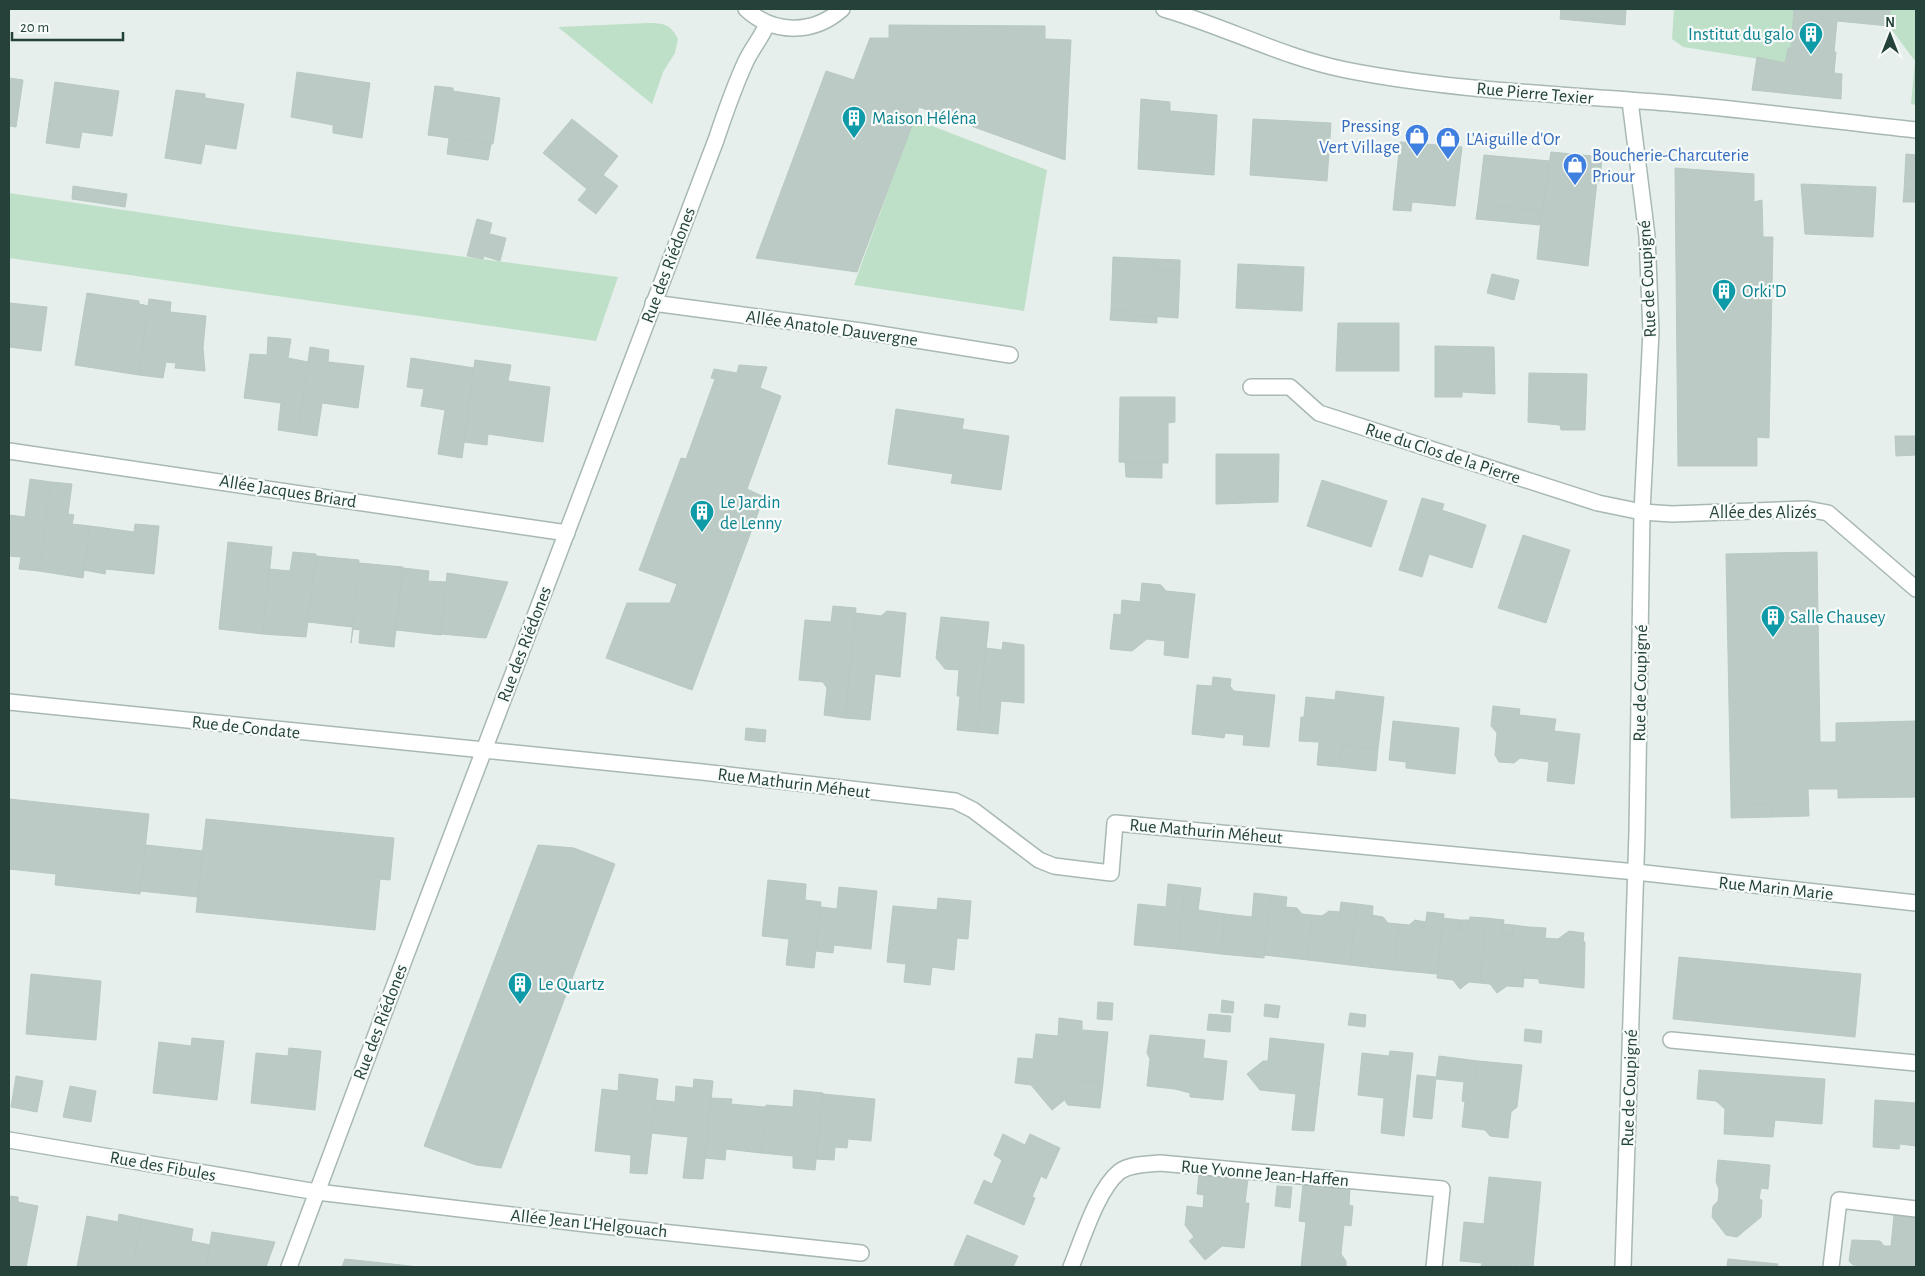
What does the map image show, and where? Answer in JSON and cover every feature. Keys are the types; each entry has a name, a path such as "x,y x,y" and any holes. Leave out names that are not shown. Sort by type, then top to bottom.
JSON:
{"street":[{"path":"746,9 767,24 801,29 833,17 842,9"},
{"name":"Rue Pierre Texier","path":"1164,9 1277,52 1345,70 1390,78 1495,90 1668,103 1916,130"},
{"name":"Rue des Riédones","path":"289,1267 653,302 716,140 733,90 748,58 762,37 767,24"},
{"name":"Rue de Coupigné","path":"1623,1267 1636,872 1642,512 1651,331 1646,236 1630,101"},
{"name":"Allée Anatole Dauvergne","path":"653,302 861,331 1010,355"},
{"name":"Rue du Clos de la Pierre","path":"1251,387 1290,387 1319,413 1598,503 1642,512"},
{"name":"Allée Jacques Briard","path":"9,451 566,533"},
{"name":"Allée des Alizés","path":"1642,512 1672,514 1807,509 1828,513 1916,589"},
{"name":"Rue de Condate","path":"9,702 483,751"},
{"name":"Rue Mathurin Méheut","path":"483,751 702,772 955,801 972,810 1039,860 1054,866 1111,873 1115,823 1636,872"},
{"name":"Rue Marin Marie","path":"1636,872 1916,903"},
{"path":"1671,1040 1916,1063"},
{"name":"Rue des Fibules","path":"9,1140 317,1192"},
{"name":"Rue Yvonne Jean-Haffen","path":"1070,1267 1102,1193 1120,1171 1138,1165 1160,1163 1442,1189 1434,1267"},
{"name":"Allée Jean L'Helgouach","path":"317,1192 595,1225 861,1253"},
{"path":"1831,1267 1839,1200 1916,1209"}],"green space":[{"path":"1674,9 1794,9 1791,48 1788,48 1785,63 1683,47 1672,39"},
{"path":"1890,9 1916,9 1916,105 1911,104 1915,61 1889,26"},
{"path":"648,23 666,25 678,39 675,53 663,72 652,104 558,27"},
{"path":"914,119 1047,170 1024,311 854,285"},
{"path":"9,193 252,229 618,277 596,341 9,258"}],"building":[{"path":"1561,9 1626,9 1625,25 1560,19"},
{"name":"Institut du galo","path":"1794,9 1890,9 1889,26 1837,21 1834,73 1842,74 1841,99 1752,90 1757,57 1785,63 1788,48 1791,48"},
{"name":"Maison Héléna","path":"889,25 1045,26 1045,39 1071,40 1065,160 919,107 857,272 756,258 826,71 854,80 870,38 889,38"},
{"path":"297,72 370,83 362,138 333,133 333,125 291,117"},
{"path":"9,78 23,80 16,127 9,126"},
{"path":"55,82 119,91 112,136 82,132 79,148 46,143"},
{"path":"435,86 453,88 453,91 500,98 493,144 428,135"},
{"path":"176,90 205,94 205,98 244,104 236,149 205,144 201,164 165,158"},
{"path":"1141,99 1170,102 1170,111 1217,115 1214,175 1138,169"},
{"path":"572,119 618,156 603,175 587,189 543,153"},
{"path":"1253,119 1331,123 1327,181 1250,175"},
{"path":"449,138 491,144 488,160 447,154"},
{"path":"1400,142 1462,147 1455,206 1412,202 1411,211 1393,210"},
{"path":"1551,152 1602,157 1600,181 1597,181 1588,266 1537,259"},
{"path":"1906,154 1916,155 1916,192 1904,191"},
{"path":"1484,155 1550,161 1542,210 1478,205"},
{"name":"Orki'D","path":"1675,168 1754,174 1754,202 1762,200 1763,237 1773,237 1769,438 1757,437 1757,466 1678,466"},
{"path":"603,175 618,186 596,214 578,200"},
{"path":"1801,184 1876,187 1873,237 1805,234"},
{"path":"73,186 127,194 125,207 72,199"},
{"path":"1904,191 1916,192 1916,202 1903,202"},
{"path":"1478,205 1542,210 1540,225 1476,219"},
{"path":"477,219 492,223 483,259 467,256"},
{"path":"490,234 506,238 500,261 484,256"},
{"path":"1113,257 1154,259 1153,269 1180,271 1178,318 1133,315 1133,311 1111,310"},
{"path":"1154,259 1180,260 1180,271 1153,269"},
{"path":"1238,264 1304,267 1302,311 1236,308"},
{"path":"1492,274 1519,280 1514,300 1487,293"},
{"path":"87,293 139,301 139,304 149,306 139,375 75,365"},
{"path":"149,299 171,302 170,312 206,316 203,348 205,371 175,368 176,363 166,362 163,378 139,375"},
{"path":"9,303 47,307 41,351 9,347"},
{"path":"1111,310 1133,311 1133,315 1157,317 1157,323 1110,320"},
{"path":"1338,323 1399,323 1399,371 1336,371"},
{"path":"268,337 291,339 288,358 308,362 298,433 278,430 281,403 244,398 250,354 267,355"},
{"path":"1435,346 1494,347 1495,394 1462,392 1462,397 1435,397"},
{"path":"310,347 329,350 328,362 364,366 358,408 322,403 317,436 298,433"},
{"path":"411,358 474,368 462,458 438,454 445,410 421,406 424,389 407,387"},
{"path":"475,360 511,365 508,381 550,387 543,442 488,434 487,445 464,442"},
{"name":"Le Jardin de Lenny","path":"739,365 767,367 760,388 781,396 747,489 764,497 692,690 606,658 627,603 670,603 677,584 639,570 681,458 686,459 715,379 711,378 714,369 737,373"},
{"path":"1529,373 1587,374 1585,430 1561,430 1560,425 1528,422"},
{"path":"1120,397 1175,397 1175,422 1168,423 1168,463 1119,462"},
{"path":"896,409 964,419 962,429 1009,436 1001,490 951,483 953,474 888,464"},
{"path":"1895,436 1916,436 1916,455 1896,456"},
{"path":"1216,454 1279,454 1278,502 1216,504"},
{"path":"1125,462 1162,463 1162,478 1126,477"},
{"path":"30,479 51,482 39,571 19,569 21,557 9,556 9,515 25,517"},
{"path":"1322,480 1387,501 1371,547 1307,526"},
{"path":"51,482 72,484 68,514 74,515 72,524 90,526 83,578 39,571"},
{"path":"1422,498 1444,504 1442,510 1486,525 1472,568 1429,554 1422,577 1399,570"},
{"path":"135,524 159,526 154,574 106,569 105,574 84,570 90,526 134,532"},
{"path":"1523,535 1570,550 1546,623 1498,608"},
{"path":"228,542 272,547 263,634 219,629"},
{"path":"293,552 316,554 306,637 263,634 269,569 290,571"},
{"name":"Salle Chausey","path":"1817,552 1820,742 1836,742 1836,723 1916,721 1916,797 1838,798 1838,789 1808,789 1809,816 1772,817 1771,804 1731,805 1726,554"},
{"path":"316,556 359,560 352,627 308,622"},
{"path":"359,563 403,567 394,647 359,643 360,630 353,629 351,643"},
{"path":"403,568 429,571 428,581 446,582 441,635 396,630"},
{"path":"447,573 508,582 486,638 441,634"},
{"path":"1142,583 1161,585 1166,591 1195,594 1188,658 1164,655 1165,641 1147,639 1132,651 1110,649 1114,614 1121,615 1122,600 1140,602"},
{"path":"833,606 856,608 845,718 824,715 827,688 823,682 799,680 805,620 831,622"},
{"path":"887,611 906,613 900,677 875,674 870,720 845,718 856,613 881,616"},
{"path":"941,617 989,622 977,732 957,730 960,696 957,696 959,670 945,669 936,658"},
{"path":"1003,642 1024,645 1024,703 1001,701 998,734 977,732 986,648 1002,650"},
{"path":"1213,677 1231,679 1230,686 1234,691 1275,695 1269,747 1243,745 1244,735 1225,733 1224,738 1192,734 1197,685 1212,686"},
{"path":"1336,691 1384,697 1378,749 1342,745 1340,767 1317,765 1319,742 1299,741 1301,717 1304,717 1306,697 1335,700"},
{"path":"1493,706 1520,709 1519,715 1556,719 1554,731 1580,734 1574,784 1547,781 1549,762 1520,758 1514,763 1499,762 1495,755 1497,733 1491,726"},
{"path":"1393,721 1459,728 1455,774 1406,768 1406,762 1389,760"},
{"path":"746,728 766,730 765,742 745,740"},
{"path":"1342,745 1378,749 1376,771 1340,767"},
{"path":"9,799 149,814 140,894 55,885 56,874 9,869"},
{"path":"1771,804 1772,817 1731,818 1731,805"},
{"path":"206,819 394,838 390,880 380,879 375,930 196,912"},
{"path":"146,845 203,851 198,897 140,891"},
{"name":"Le Quartz","path":"538,845 574,848 615,864 501,1168 476,1165 424,1146"},
{"path":"768,880 806,884 805,900 821,902 814,968 786,965 789,939 762,936"},
{"path":"1168,884 1185,886 1178,949 1134,945 1138,904 1166,907"},
{"path":"1185,886 1201,888 1198,910 1225,914 1221,954 1178,949"},
{"path":"839,887 877,891 871,949 834,945 833,953 816,951 821,907 837,909"},
{"path":"1254,893 1271,895 1264,958 1221,954 1225,914 1252,917"},
{"path":"1271,895 1287,897 1285,912 1291,913 1297,908 1302,914 1312,915 1308,960 1264,955"},
{"path":"938,898 971,901 968,939 957,938 954,970 932,967 930,985 904,982 906,964 887,962 893,906 937,910"},
{"path":"1341,902 1357,904 1350,965 1308,960 1312,915 1322,916 1329,911 1334,917 1339,918"},
{"path":"1357,904 1373,906 1372,922 1377,922 1383,917 1388,923 1399,924 1394,970 1350,965"},
{"path":"1286,907 1297,908 1291,913 1285,912"},
{"path":"1329,911 1340,912 1339,918 1334,917"},
{"path":"1427,912 1444,914 1437,974 1394,970 1399,924 1409,925 1415,920 1420,926 1425,927"},
{"path":"1372,915 1383,917 1377,922 1372,922"},
{"path":"1470,917 1486,918 1480,983 1469,982 1460,989 1453,980 1437,978 1443,918 1460,920 1458,929 1468,930"},
{"path":"1486,918 1504,920 1502,934 1512,935 1513,925 1529,927 1523,987 1507,986 1497,993 1490,984 1480,983"},
{"path":"1415,920 1426,922 1425,927 1420,926"},
{"path":"1460,920 1469,920 1468,930 1458,929"},
{"path":"1503,924 1513,925 1512,935 1502,934"},
{"path":"1529,927 1546,928 1545,938 1558,939 1569,931 1577,941 1585,942 1584,988 1539,983 1539,979 1524,978"},
{"path":"1569,931 1584,933 1583,942 1577,941"},
{"path":"1679,957 1861,974 1855,1037 1673,1019"},
{"path":"31,974 101,981 96,1040 26,1034"},
{"path":"1222,1000 1234,1002 1233,1013 1221,1012"},
{"path":"1098,1002 1113,1003 1112,1020 1097,1019"},
{"path":"1265,1004 1280,1006 1278,1018 1264,1016"},
{"path":"1350,1013 1366,1015 1365,1027 1348,1025"},
{"path":"1209,1014 1231,1016 1230,1032 1207,1030"},
{"path":"1059,1018 1082,1021 1082,1030 1108,1032 1103,1083 1074,1080 1068,1085 1073,1090 1072,1094 1052,1110 1031,1085 1015,1083 1018,1058 1033,1059 1036,1034 1058,1036"},
{"path":"1525,1029 1542,1031 1541,1043 1524,1041"},
{"path":"1150,1035 1205,1040 1203,1058 1227,1061 1223,1100 1190,1097 1190,1093 1175,1089 1147,1086 1150,1059 1147,1053"},
{"path":"192,1038 224,1041 217,1100 153,1093 159,1042 191,1046"},
{"path":"1270,1038 1324,1044 1314,1131 1292,1130 1296,1094 1260,1090 1247,1074 1263,1061 1268,1061"},
{"path":"289,1048 321,1051 315,1110 251,1103 256,1053 288,1056"},
{"path":"1390,1051 1413,1053 1404,1136 1381,1133 1384,1098 1358,1095 1362,1053 1389,1056"},
{"path":"1439,1056 1478,1061 1475,1083 1436,1079"},
{"path":"1478,1061 1522,1065 1517,1107 1511,1112 1508,1138 1490,1136 1485,1130 1462,1127 1465,1102 1462,1101 1464,1082 1475,1083"},
{"path":"1699,1070 1825,1079 1822,1124 1775,1120 1773,1137 1724,1134 1725,1109 1716,1101 1697,1099"},
{"path":"619,1074 658,1079 647,1174 630,1173 631,1155 595,1151 602,1089 618,1091"},
{"path":"1417,1075 1436,1077 1432,1119 1413,1117"},
{"path":"16,1076 43,1081 37,1112 11,1107"},
{"path":"694,1079 713,1081 703,1179 683,1178 688,1137 652,1133 655,1100 675,1102 676,1086 693,1088"},
{"path":"1074,1080 1103,1083 1100,1108 1068,1105 1065,1101 1072,1094 1073,1090 1068,1085"},
{"path":"70,1086 96,1091 91,1122 63,1117"},
{"path":"794,1090 823,1093 815,1170 793,1168 793,1156 761,1153 766,1105 793,1107"},
{"path":"823,1094 875,1099 871,1141 848,1139 847,1148 835,1147 834,1160 816,1159"},
{"path":"711,1098 732,1099 731,1104 765,1107 761,1153 726,1149 725,1160 705,1158"},
{"path":"1875,1100 1916,1103 1916,1146 1900,1144 1899,1149 1873,1147"},
{"path":"1003,1134 1025,1145 1030,1134 1060,1148 1046,1179 1041,1176 1032,1197 1035,1198 1024,1225 974,1203 984,1180 992,1184 1002,1160 994,1155"},
{"path":"1718,1160 1770,1165 1768,1189 1761,1188 1759,1199 1762,1200 1761,1217 1737,1237 1726,1235 1712,1217 1713,1206 1718,1201 1719,1189 1716,1182"},
{"path":"1199,1173 1248,1179 1245,1203 1249,1203 1244,1248 1222,1246 1205,1260 1189,1241 1194,1237 1185,1225 1187,1206 1203,1208 1204,1195 1197,1194"},
{"path":"1489,1177 1541,1182 1533,1267 1511,1265 1511,1267 1481,1267 1482,1263 1460,1261 1464,1222 1484,1224"},
{"path":"1303,1184 1350,1189 1349,1205 1353,1206 1351,1226 1344,1225 1341,1254 1346,1261 1346,1267 1301,1267 1306,1222 1299,1221"},
{"path":"1277,1186 1292,1187 1290,1208 1275,1206"},
{"path":"9,1196 18,1197 18,1202 38,1206 26,1267 9,1267"},
{"path":"119,1214 142,1219 132,1267 77,1267 87,1216 118,1222"},
{"path":"1894,1215 1916,1218 1916,1267 1856,1267 1856,1265 1853,1265 1849,1261 1852,1240 1880,1241 1884,1246 1891,1246"},
{"path":"142,1219 193,1229 191,1241 210,1245 206,1267 132,1267"},
{"path":"212,1232 275,1242 266,1267 206,1267"},
{"path":"967,1235 1018,1256 1013,1267 960,1267 954,1265"},
{"path":"345,1259 392,1264 392,1267 342,1267"},
{"path":"1728,1259 1778,1264 1777,1267 1727,1267"},
{"path":"392,1264 418,1267 392,1267"}],"place":[{"name":"Institut du galo","path":"1811,55"},
{"name":"Maison Héléna","path":"854,139"},
{"name":"Pressing Vert Village","path":"1417,157"},
{"name":"L'Aiguille d'Or","path":"1448,160"},
{"name":"Boucherie-Charcuterie Priour","path":"1575,186"},
{"name":"Orki'D","path":"1724,312"},
{"name":"Le Jardin de Lenny","path":"702,533"},
{"name":"Salle Chausey","path":"1773,638"},
{"name":"Le Quartz","path":"520,1005"}]}
